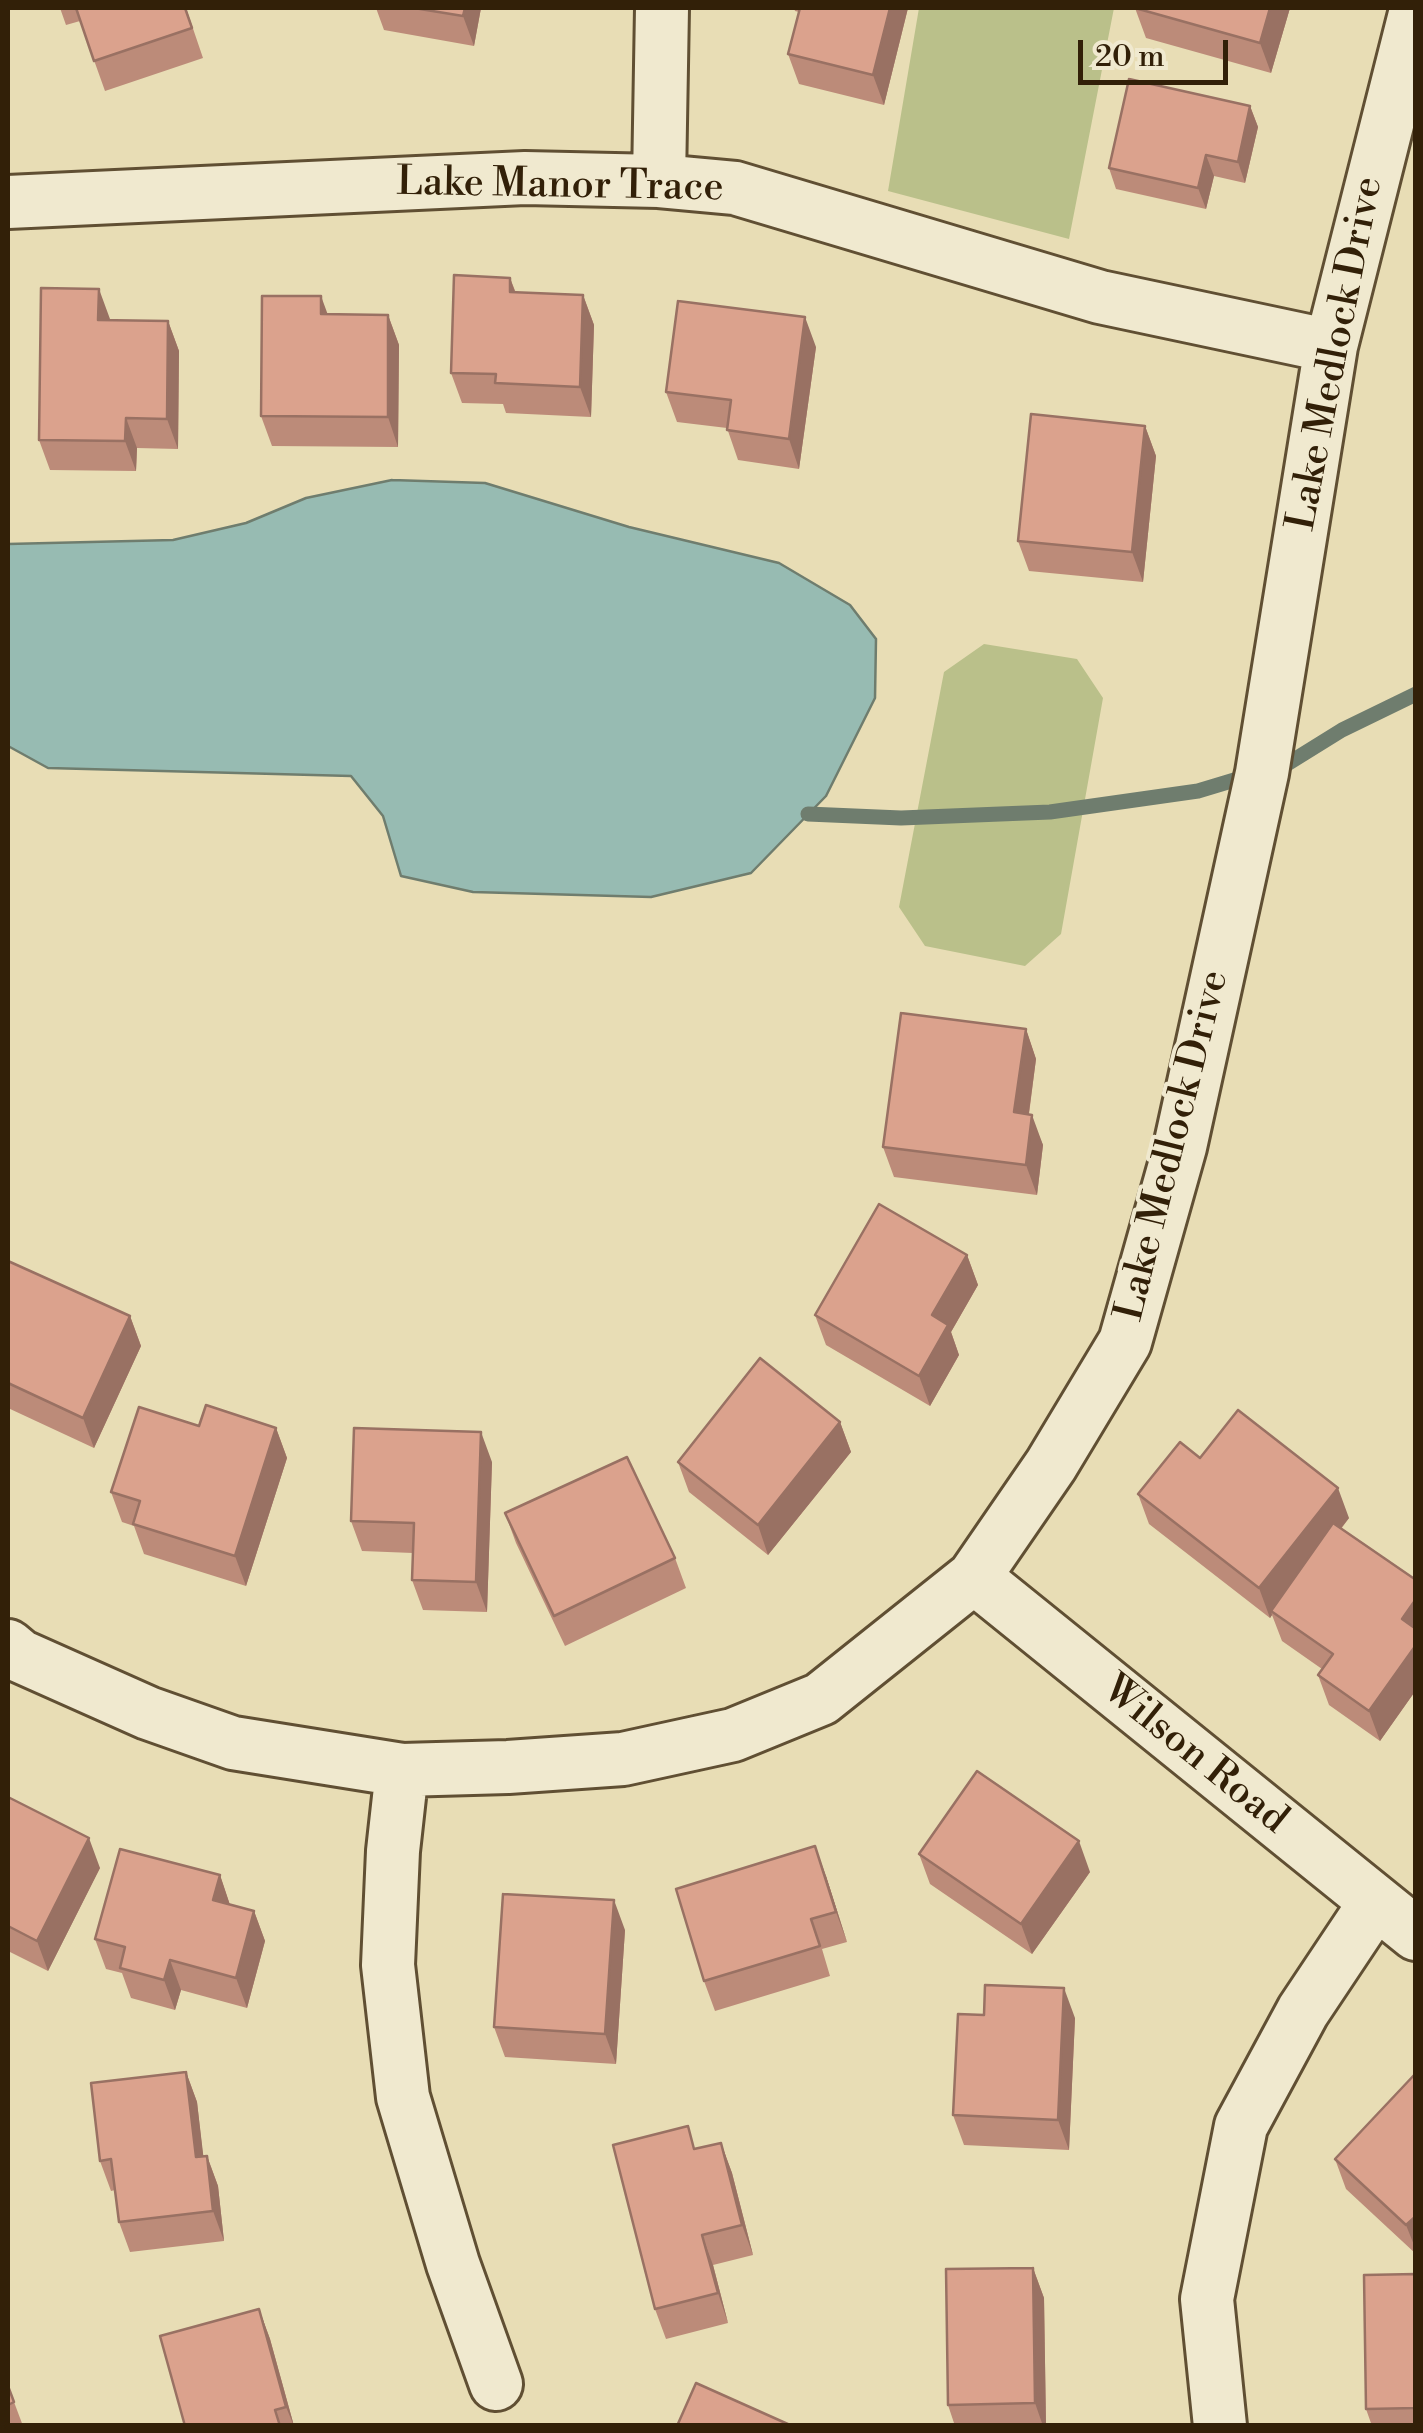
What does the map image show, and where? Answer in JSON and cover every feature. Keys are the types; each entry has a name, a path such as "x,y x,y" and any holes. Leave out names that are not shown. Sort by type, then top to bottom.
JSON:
{"street":[{"path":"659,181 662,8"},
{"name":"Lake Medlock Drive","path":"8,1646 20,1656 148,1714 233,1743 402,1770 623,1759 733,1735 821,1700 974,1577 1051,1465 1125,1342 1180,1148 1262,772 1331,346 1416,10"},
{"name":"Lake Manor Trace","path":"8,202 525,178 659,181 736,188 1100,297 1331,346"},
{"name":"Wilson Road","path":"974,1577 1395,1918"},
{"path":"402,1770 393,1851 388,1965 403,2096 453,2264 496,2384"},
{"path":"1220,2426 1207,2299 1241,2126 1303,2010 1395,1918"}],"green space":[{"path":"919,8 1114,8 1069,239 888,191"},
{"path":"984,644 1077,659 1103,698 1061,934 1025,966 925,946 899,907 944,672"}],"water":[{"path":"392,480 485,483 629,527 779,563 850,605 876,639 875,698 826,796 751,873 651,897 473,892 401,876 383,816 351,776 48,768 8,746 8,544 173,540 246,523 306,498"}],"building":[{"path":"76,8 185,8 192,28 94,61"},
{"path":"414,8 465,8 463,16"},
{"path":"800,8 890,8 873,75 788,54"},
{"path":"1135,8 1270,8 1260,43"},
{"path":"1129,79 1250,106 1238,162 1206,155 1198,188 1109,168"},
{"path":"454,275 510,278 510,292 583,295 580,387 495,383 496,374 451,373"},
{"path":"41,288 99,289 98,320 168,321 167,419 126,418 125,441 39,440"},
{"path":"262,296 321,296 321,314 388,315 388,417 261,416"},
{"path":"678,301 805,317 789,439 727,430 731,400 666,392"},
{"path":"1031,414 1145,426 1132,552 1018,541"},
{"path":"901,1013 1026,1029 1014,1112 1032,1115 1026,1165 883,1147"},
{"path":"879,1204 967,1255 932,1315 948,1325 919,1376 815,1315"},
{"path":"8,1261 130,1316 83,1418 8,1383"},
{"path":"760,1358 840,1422 758,1525 678,1462"},
{"path":"206,1405 276,1428 235,1556 133,1524 140,1501 111,1492 139,1407 199,1426"},
{"path":"1238,1410 1338,1488 1259,1588 1138,1494 1180,1442 1200,1458"},
{"path":"354,1428 481,1432 476,1582 412,1580 414,1523 351,1521"},
{"path":"627,1457 675,1558 554,1616 505,1513"},
{"path":"1333,1523 1416,1580 1416,1599 1402,1619 1416,1629 1416,1645 1369,1711 1318,1675 1333,1654 1271,1611"},
{"path":"977,1771 1079,1841 1021,1924 919,1854"},
{"path":"8,1797 89,1838 37,1941 8,1926"},
{"path":"815,1846 836,1912 811,1919 820,1946 704,1981 676,1889"},
{"path":"120,1849 220,1875 213,1900 254,1911 236,1978 170,1960 164,1980 120,1968 125,1947 95,1939"},
{"path":"503,1894 614,1900 605,2034 494,2027"},
{"path":"985,1985 1064,1988 1058,2120 953,2115 958,2014 984,2015"},
{"path":"186,2072 196,2157 207,2156 213,2211 119,2222 111,2159 100,2161 91,2083"},
{"path":"1416,2073 1416,2216 1406,2225 1335,2159"},
{"path":"688,2126 694,2149 721,2143 742,2225 702,2235 718,2293 655,2309 613,2145"},
{"path":"1033,2268 1035,2403 948,2405 946,2269"},
{"path":"1416,2274 1416,2408 1366,2409 1364,2275"},
{"path":"259,2309 286,2407 275,2410 280,2426 185,2426 160,2336"},
{"path":"696,2383 790,2425 677,2426"}],"waterway":[{"path":"1274,769 1416,694"},
{"path":"808,814 901,818 1050,812 1198,791 1251,775"}]}
